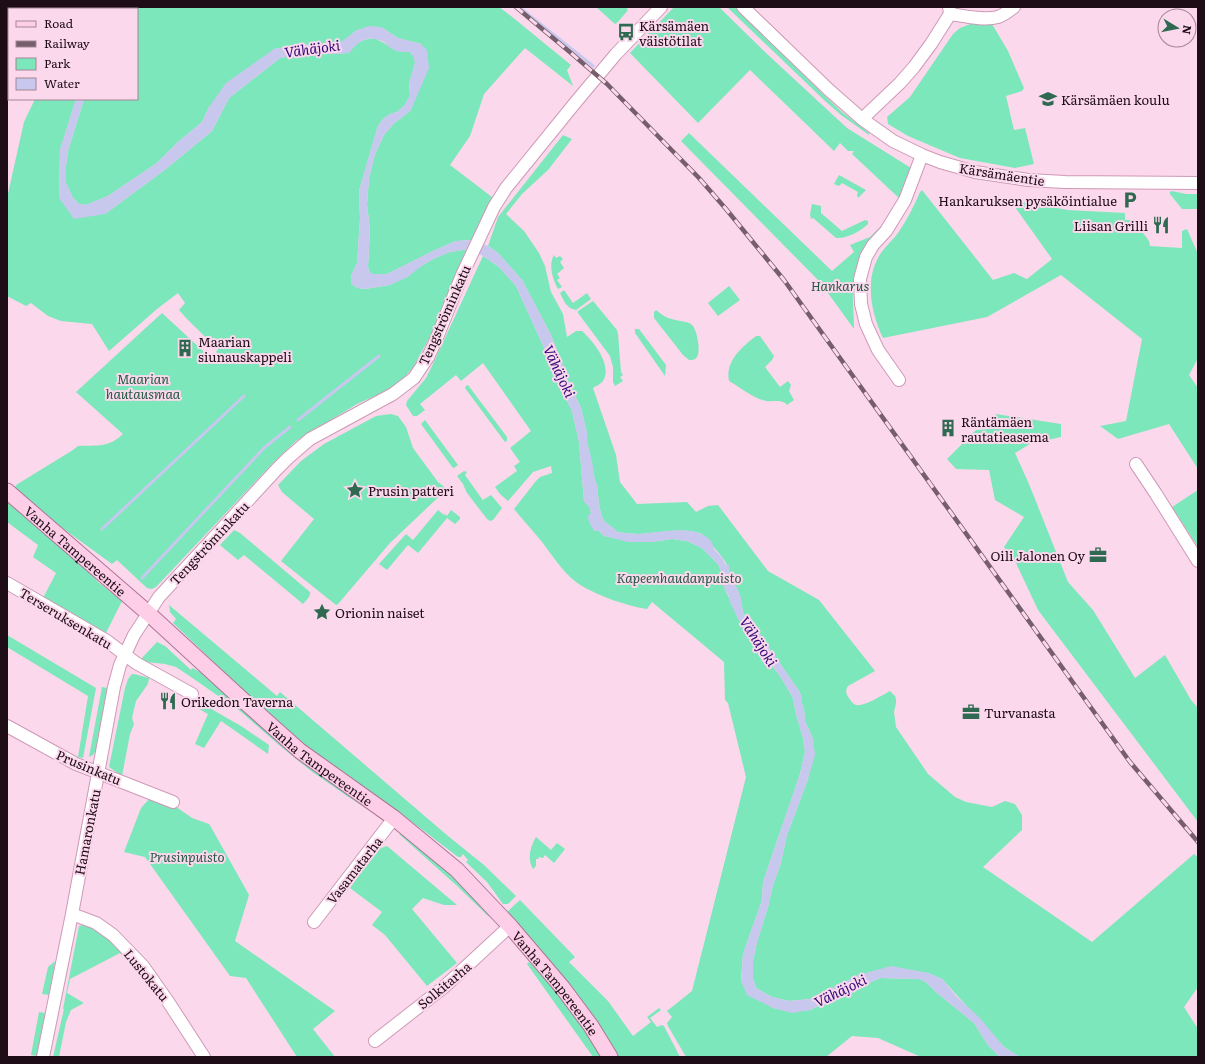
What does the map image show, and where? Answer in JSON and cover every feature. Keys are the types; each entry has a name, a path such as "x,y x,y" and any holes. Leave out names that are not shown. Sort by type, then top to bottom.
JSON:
{"main road":[{"name":"Vanha Tampereentie","path":"7,490 148,613 300,751 394,818 457,870 510,926 562,987 591,1026 610,1057"}],"street":[{"name":"Tengströminkatu","path":"148,613 159,597 288,458 310,439 393,394 414,378 428,357 436,340 462,275 494,206 506,188 616,54 660,7"},
{"name":"Kärsämäentie","path":"742,7 834,95 862,119 893,141 940,162 975,172 1028,180 1065,182 1198,183"},
{"path":"862,119 900,83 914,67 931,44 949,11 988,19 1004,14 1014,7"},
{"path":"899,380 878,350 866,324 862,304 860,279 866,257 873,245 886,231 904,200 922,155"},
{"path":"1136,464 1163,504 1198,561"},
{"name":"Terseruksenkatu","path":"7,583 125,654"},
{"name":"Hamaronkatu","path":"43,1057 72,914 117,674 134,635 148,613"},
{"path":"125,654 136,663 192,694"},
{"name":"Prusinkatu","path":"7,726 76,764 173,802"},
{"name":"Vasamatarha","path":"314,922 394,818"},
{"name":"Lustokatu","path":"72,914 96,923 113,935 143,966 204,1057"},
{"name":"Solkitarha","path":"375,1041 444,987 510,926"}],"green space":[{"path":"499,7 571,65 567,70 573,86 525,48 484,94 470,136 450,165 492,197 473,240 456,241 387,274 372,274 368,267 370,229 367,205 369,178 375,154 384,135 394,123 411,110 421,44 398,38 381,27 357,30 342,42 299,45 274,49 209,107 202,122 178,142 157,163 108,196 86,205 79,204 73,198 66,183 68,151 84,100 138,100 138,8 105,8"},
{"path":"596,7 626,7 628,10 615,24"},
{"path":"674,7 719,7 847,128 911,168 900,199 852,154 854,151 848,151 840,143 834,151 750,70 698,123 630,53"},
{"path":"727,7 735,7 826,97 842,112 869,133 869,135 841,115 824,100"},
{"path":"973,23 992,24 1008,51 1024,88 1022,91 1006,96 1014,130 1025,128 1034,164 1015,168 960,158 908,136 888,124 887,117 910,97 953,34 960,28"},
{"name":"Maarian hautausmaa","path":"374,38 395,50 410,52 414,57 415,63 409,84 410,96 404,106 397,112 390,114 383,119 378,126 374,139 359,191 360,219 357,263 351,276 351,284 358,288 365,289 390,285 433,259 450,252 469,249 439,320 414,366 404,378 390,389 357,404 296,441 272,464 156,587 152,589 147,588 117,560 112,564 54,522 15,490 16,485 78,446 107,444 123,434 76,392 162,313 214,361 220,355 216,352 219,348 210,340 209,341 179,310 185,303 178,293 157,309 109,351 92,324 61,321 48,316 31,303 26,306 7,296 7,198 24,122 35,100 76,100 60,150 59,197 105,214 166,169 212,131 229,98 280,58 303,54 349,53 354,46 365,40"},
{"name":"Hankarus","path":"689,133 832,271 854,252 850,245 870,237 883,224 865,249 854,275 854,329 820,282 681,141"},
{"path":"563,135 572,139 548,170 522,194 506,214 524,231 539,253 545,266 551,292 563,314 567,337 576,331 582,331 596,347 604,361 605,375 603,381 593,388 616,455 620,482 637,504 687,502 696,512 708,506 718,505 768,571 819,600 875,671 848,686 846,689 847,694 852,702 856,705 863,704 890,691 896,699 894,712 896,727 928,774 955,797 966,802 992,807 1005,801 1015,804 1022,815 1022,830 983,867 1092,942 1194,854 1198,857 1198,987 1184,1007 1198,1029 1198,1057 1018,1056 1004,1047 942,979 928,973 891,967 859,975 810,999 789,1001 772,997 756,988 753,978 753,961 757,942 780,866 787,835 808,779 813,739 805,721 802,698 799,691 758,630 745,617 740,596 728,571 729,568 721,555 702,534 688,531 639,534 622,533 617,532 603,519 581,408 565,375 564,368 551,335 522,280 498,253 488,246 498,217"},
{"path":"839,175 866,190 858,198 858,192 842,183 839,186 834,184"},
{"path":"922,190 993,280 1014,273 1027,279 1052,259 1010,200 1068,210 1125,213 1125,220 1140,220 1140,228 1148,239 1150,246 1182,248 1182,231 1187,229 1198,254 1198,358 1189,375 1198,388 1198,469 1169,424 1118,439 1100,426 1126,421 1142,339 1061,275 987,317 883,338 873,310 871,299 871,279 873,269 881,252 898,233"},
{"path":"1172,191 1186,194 1198,194 1198,209 1182,209 1170,194"},
{"path":"812,204 821,206 821,213 842,231 865,220 868,221 868,224 854,234 836,238 813,218 811,219 810,214"},
{"path":"554,255 556,258 560,256 563,259 560,262 564,268 557,274 560,278 557,280 562,287 558,289 554,281 551,268"},
{"name":"Kapeenhaudanpuisto","path":"483,256 499,267 516,286 555,372 560,389 572,411 579,442 584,501 590,508 599,531 604,536 613,538 651,542 672,539 687,541 702,548 718,564 722,573 725,590 753,642 780,676 793,698 805,752 800,774 763,882 762,900 743,954 741,981 773,1008 792,1012 810,1010 880,978 919,979 926,982 974,1023 988,1045 1000,1057 921,1057 878,1038 852,1036 826,1057 686,1057 668,1026 667,1023 672,1017 667,1011 692,991 746,777 728,703 725,700 724,662 652,602 647,609 610,599 591,591 576,582 562,568 514,509 540,477 552,473 551,466 533,472 508,501 500,494 495,487 517,471 514,466 520,462 510,448 531,431 483,363 461,381 456,375 420,404 425,410 417,416 413,416 406,405 407,401 426,378"},
{"path":"729,286 740,300 718,316 708,303"},
{"path":"564,290 573,303 587,293 591,299 576,310 570,308 560,293"},
{"path":"593,301 617,330 621,372 623,375 620,377 623,381 615,386 613,382 613,367 610,356 578,313 578,311"},
{"path":"656,310 668,318 687,322 693,326 697,335 699,350 695,359 689,360 683,355 654,318 654,312"},
{"path":"635,329 639,329 666,365 665,376 635,333"},
{"path":"756,336 760,336 774,356 765,367 780,387 788,381 791,385 789,391 794,400 787,405 780,401 761,400 729,381 728,374 732,361 740,350"},
{"path":"468,385 507,437 507,441 505,442 465,388"},
{"path":"391,414 398,416 406,427 413,448 438,482 447,489 390,543 336,605 281,561 314,519 282,492 278,485 301,461 324,444 376,416"},
{"path":"996,414 1061,424 1061,437 1030,444 1015,453 1068,582 1093,610 1135,678 1165,655 1191,700 1198,708 1198,822 1038,610 1016,563 1004,547 1024,517 995,500 989,470 956,469 947,459 976,430 991,429"},
{"path":"425,420 458,465 454,468 421,424"},
{"path":"464,471 467,472 465,475 483,500 491,495 502,508 493,520 490,521 487,519 467,493 457,476"},
{"path":"1198,490 1198,547 1172,507"},
{"path":"7,499 76,557 98,582 122,601 106,633 43,598 56,573 33,557 38,545 7,522"},
{"path":"438,510 447,516 451,510 460,517 460,519 455,524 447,518 418,553 408,545 387,570 379,564 406,534 413,540"},
{"path":"234,530 240,533 310,592 309,597 303,604 244,555 238,560 220,545"},
{"path":"169,605 277,696 280,692 484,865 516,896 508,904 503,904 487,882 466,862 468,860 463,854 461,857 458,857 399,812 353,781 294,737 173,623 176,619 170,612"},
{"path":"7,635 96,688 83,758 78,757 88,696 7,647"},
{"path":"157,642 165,646 191,670 193,668 206,676 282,744 379,815 378,816 347,796 311,771 240,711 176,667 146,662 141,659"},
{"path":"132,674 149,678 148,684 136,701 132,718 134,724 130,734 122,776 109,767 125,688 128,679"},
{"path":"102,687 107,688 97,749 93,755 89,757"},
{"path":"199,702 241,726 269,745 268,754 221,721 204,748 195,744 208,714 196,707"},
{"name":"Prusinpuisto","path":"151,797 175,806 192,818 209,824 249,895 235,941 335,1011 313,1029 335,1057 297,1057 246,978 230,976 145,857 124,852 141,808"},
{"path":"399,834 402,834 450,872 492,917 488,916"},
{"path":"536,837 551,850 557,843 565,849 554,863 545,855 543,858 538,857 539,859 536,859 536,866 533,869 530,861 530,853"},
{"path":"387,846 457,905 444,905 423,898 412,909 457,963 427,986 385,935 372,925 382,912 350,888 378,849"},
{"path":"520,900 575,957 569,962 608,1001 633,1036 651,1022 647,1017 659,1008 661,1010 650,1018 657,1027 662,1025 664,1026 680,1057 619,1057 592,1014 557,969 507,912"},
{"path":"83,925 96,929 107,937 126,957 126,960 120,953 70,979 67,993 84,1003 71,1010 66,1022 59,1057 53,1057 64,1009 79,926"},
{"path":"54,962 49,995 42,994 48,967"},
{"path":"529,962 560,995 604,1057 593,1057 527,964"},
{"path":"39,1012 45,1013 37,1056 31,1055"}],"water":[{"name":"Vähäjoki","path":"369,26 381,27 398,38 421,44 427,50 429,68 411,110 394,123 384,135 375,154 369,178 367,205 370,229 369,271 372,274 387,274 456,241 473,240 488,246 498,253 522,280 551,335 564,368 565,375 581,408 597,485 600,510 605,522 617,532 639,534 677,530 696,532 704,535 711,541 714,549 722,557 725,564 729,565 730,574 741,598 745,617 759,633 799,691 802,698 805,721 813,739 815,755 808,779 787,835 780,866 757,942 753,961 753,978 756,988 772,997 789,1001 810,999 859,975 891,966 928,973 942,979 957,997 980,1018 1004,1047 1021,1057 1000,1057 988,1045 974,1023 926,982 919,979 880,978 810,1010 792,1013 773,1008 747,995 741,981 743,954 762,900 763,882 800,774 805,752 793,698 780,676 742,627 742,622 739,621 725,590 722,573 718,564 702,548 687,541 672,539 651,542 628,542 604,536 599,531 594,531 589,522 588,516 591,513 590,508 584,501 579,442 572,411 560,389 555,372 516,286 499,267 483,256 469,249 450,252 433,259 408,277 390,285 365,289 358,288 351,284 351,276 357,263 360,219 359,191 378,126 383,119 390,114 397,112 404,106 410,96 409,84 415,63 414,57 410,52 396,51 384,42 369,39 360,42 349,53 303,54 280,58 229,98 212,131 166,169 105,214 74,219 59,198 60,150 76,100 84,100 68,151 66,183 73,198 79,204 86,205 108,196 157,163 178,142 202,122 209,107 226,83 274,49 299,45 341,42 357,30"}],"waterway":[{"path":"519,7 593,66"},
{"path":"298,420 379,356"},
{"path":"102,529 244,396"},
{"path":"142,578 264,448 290,427"}],"railway":[{"path":"516,7 607,84 699,178 784,280 1130,762 1198,842"}],"place":[{"name":"Kärsämäen väistötilat","path":"626,32"},
{"name":"Kärsämäen koulu","path":"1048,99"},
{"name":"Hankaruksen pysäköintialue","path":"1130,200"},
{"name":"Liisan Grilli","path":"1161,225"},
{"name":"Maarian siunauskappeli","path":"185,348"},
{"name":"Räntämäen rautatieasema","path":"948,428"},
{"name":"Prusin patteri","path":"355,490"},
{"name":"Oili Jalonen Oy","path":"1098,555"},
{"name":"Orionin naiset","path":"322,612"},
{"name":"Orikedon Taverna","path":"168,701"},
{"name":"Turvanasta","path":"971,712"}]}
